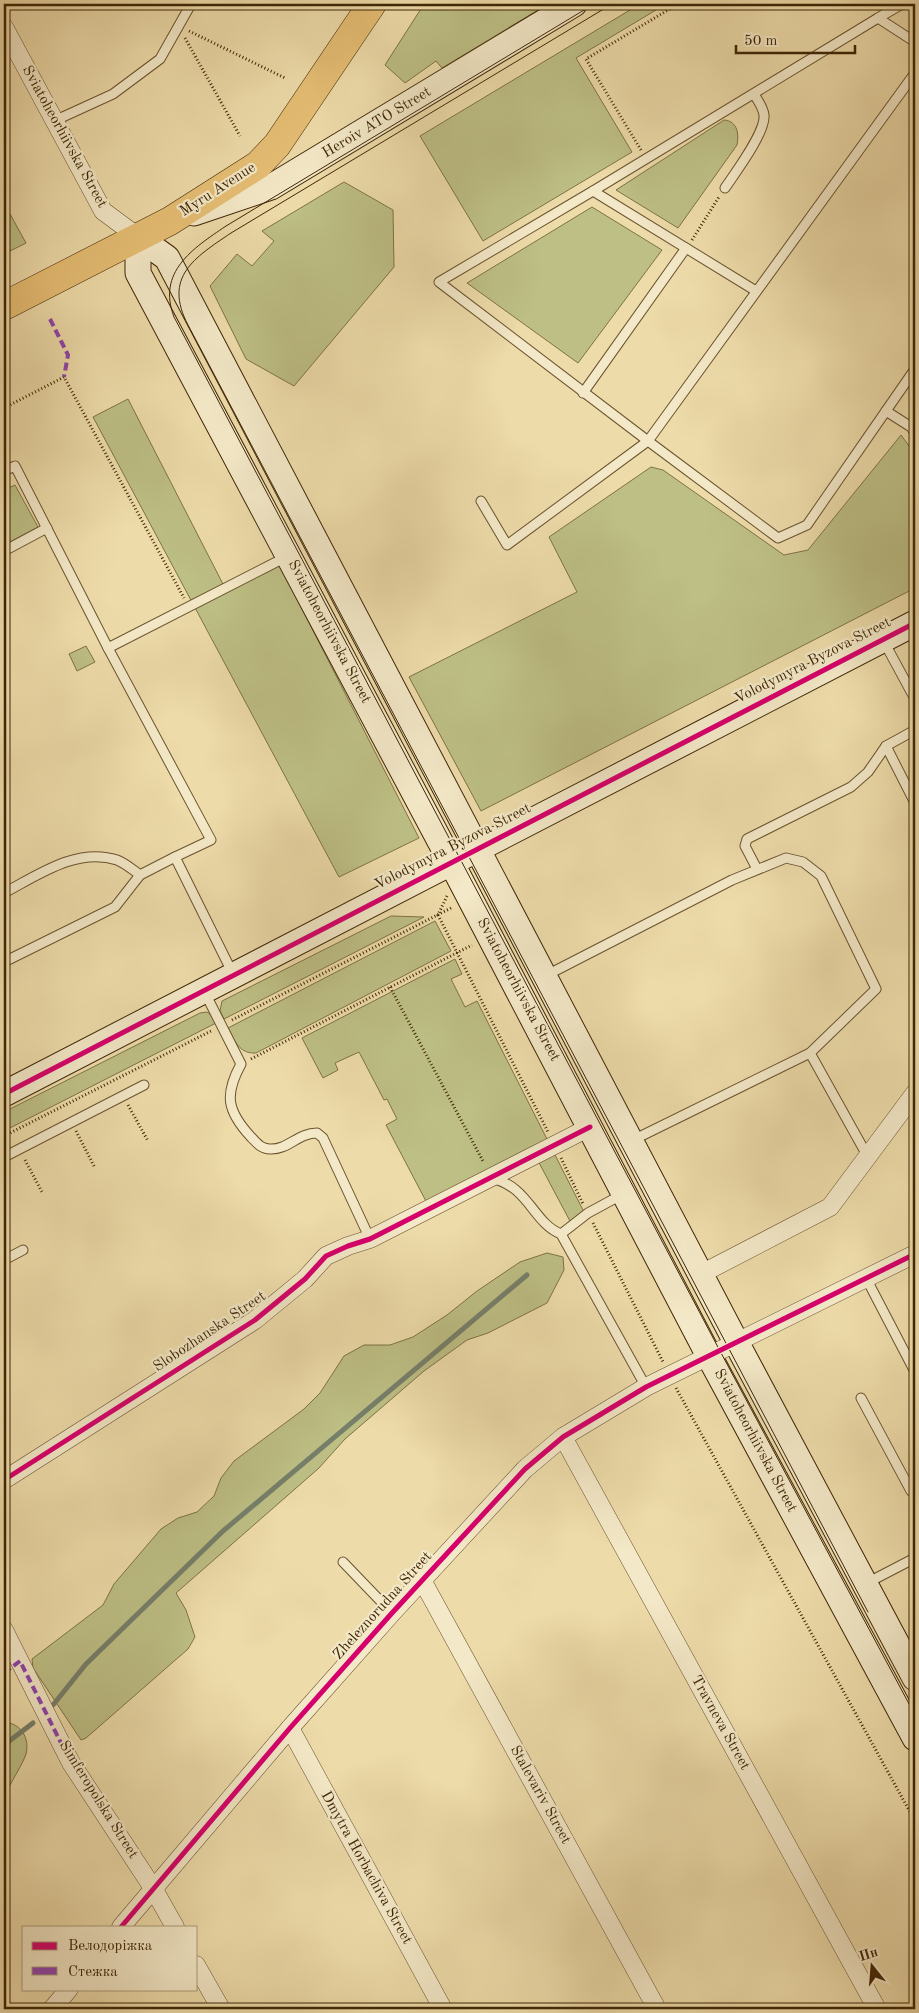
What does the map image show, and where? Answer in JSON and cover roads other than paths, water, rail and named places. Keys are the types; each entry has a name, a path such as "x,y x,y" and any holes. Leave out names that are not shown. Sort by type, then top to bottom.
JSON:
{"main road":[{"name":"Myru Avenue","path":"4,306 170,221 258,166 278,145 372,4"},
{"name":"Heroiv ATO Street","path":"170,221 271,187 574,4"},
{"name":"Sviatoheorhiivska Street","path":"138,237 138,273 451,862 709,1356 915,1738"},
{"name":"Sviatoheorhiivska Street","path":"138,237 167,258 736,1342 915,1678"},
{"name":"Volodymyra Byzova Street","path":"4,1094 915,623"}],"street":[{"name":"Sviatoheorhiivska Street","path":"4,27 103,211 138,237"},
{"path":"701,1274 830,1207 915,1093"},
{"name":"Slobozhanska Street","path":"4,1480 255,1320 304,1279 326,1256 370,1239 590,1127"},
{"name":"Zheleznorudna Street","path":"122,1926 290,1728 392,1613 525,1469 563,1437 646,1387 915,1254"},
{"name":"Travneva Street","path":"563,1437 877,2009"},
{"name":"Stalevariv Street","path":"422,1580 657,2009"},
{"name":"Simferopolska Street","path":"4,1630 71,1763 153,1888 174,1926"},
{"name":"Dmytra Horbachiva Street","path":"290,1728 443,2009"},
{"path":"198,1969 221,2009"},
{"path":"52,2009 68,1990"}],"lane":[{"path":"54,121 113,94 160,59 191,4"},
{"path":"902,4 439,282 583,393 778,538 807,525 915,369"},
{"path":"878,18 915,42"},
{"path":"481,501 506,544 648,441 915,73"},
{"path":"725,188 756,140 765,118 763,108 754,94"},
{"path":"593,191 756,291"},
{"path":"583,393 686,248"},
{"path":"886,411 911,427 915,433"},
{"path":"4,471 14,466 108,648 211,840 140,874 116,907 4,962"},
{"path":"4,551 46,528"},
{"path":"108,648 288,556"},
{"path":"883,639 915,699"},
{"path":"757,869 745,846 747,839 851,787 868,772 886,746 915,730"},
{"path":"886,746 915,803"},
{"path":"4,893 52,867 86,857 103,857 119,861 140,874"},
{"path":"175,858 233,975"},
{"path":"544,976 757,869 786,858 794,858 803,862 821,876 876,989 810,1053 631,1141"},
{"path":"204,990 241,1064 234,1078 230,1094 231,1109 237,1123 261,1148 283,1147 306,1133 317,1133 323,1138 370,1239"},
{"path":"810,1053 868,1157"},
{"path":"4,1157 144,1085"},
{"path":"491,1178 512,1186 522,1194 552,1230 561,1234 646,1387"},
{"path":"561,1234 588,1213 625,1193"},
{"path":"4,1260 23,1250"},
{"path":"866,1278 915,1369"},
{"path":"861,1398 912,1490 915,1489"},
{"path":"865,1584 915,1558"},
{"path":"343,1562 392,1613"}],"waterway":[{"path":"53,1705 86,1664 223,1531 527,1275"},
{"path":"4,1745 33,1723"}],"tram line":[{"path":"594,4 213,235 190,253 181,263 174,274 170,287 170,301 174,317 720,1351 915,1715"},
{"path":"612,4 231,233 205,251 186,270 181,281 179,294 181,308 188,325 868,1612"}]}
